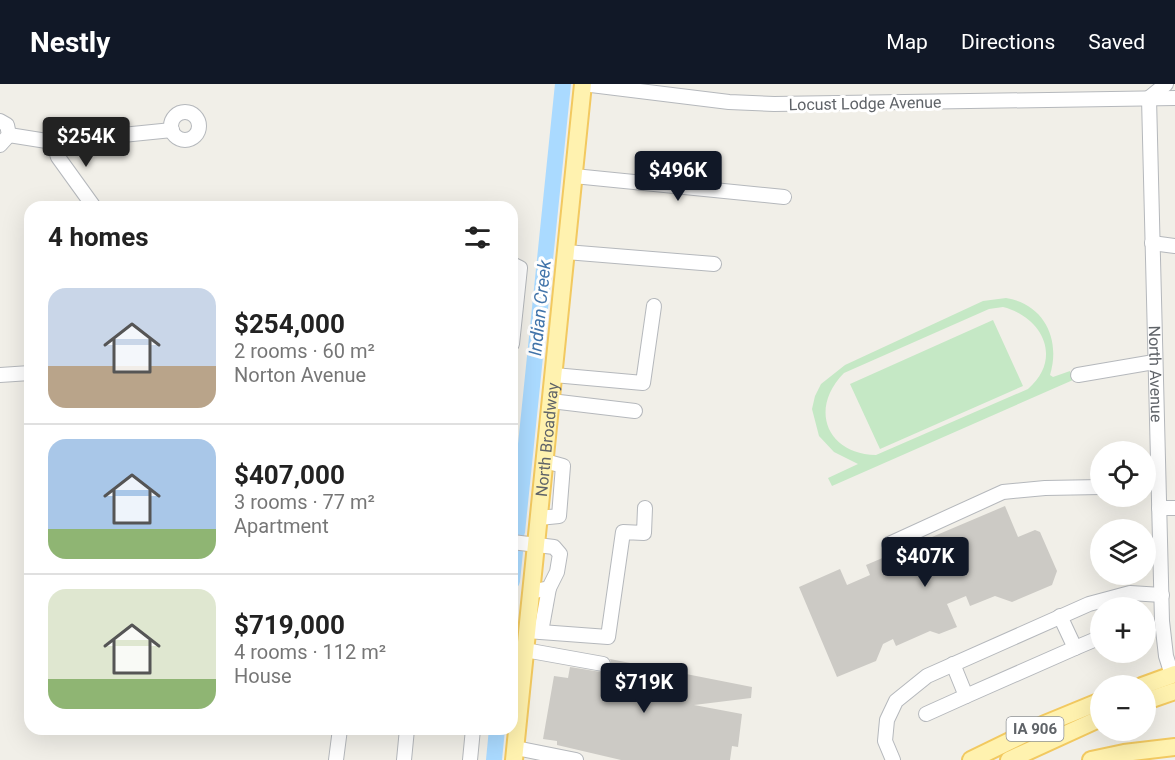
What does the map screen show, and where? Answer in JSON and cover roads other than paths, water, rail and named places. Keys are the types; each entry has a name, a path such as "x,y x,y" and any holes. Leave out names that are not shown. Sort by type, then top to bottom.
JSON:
{"main road":[{"name":"North Broadway","path":"518,723 525,650 534,631 531,592 583,84"},
{"path":"1156,684 1174,681"},
{"path":"1156,694 1174,681"},
{"name":"IA 906","path":"971,760 1090,706"},
{"name":"IA 906","path":"1009,760 1090,723"},
{"name":"North Broadway","path":"515,754 517,735"},
{"path":"1091,760 1124,753 1175,747"}],"street":[{"name":"Locust Lodge Avenue","path":"583,84 764,104 1175,98"},
{"path":"1149,98 1166,84"},
{"name":"North Avenue","path":"1149,98 1154,362 1153,441"},
{"path":"0,121 7,125 4,140 53,142 172,130"},
{"path":"53,142 58,157 90,201"},
{"path":"574,176 784,197"},
{"path":"1152,243 1175,246"},
{"path":"566,252 714,264"},
{"path":"554,375 643,383 654,306"},
{"path":"1078,375 1154,362"},
{"path":"0,375 24,373"},
{"path":"551,401 635,411"},
{"path":"889,544 1003,492 1090,487"},
{"name":"North Avenue","path":"1156,499 1159,508 1169,621 1166,656 1174,681"},
{"path":"518,543 554,547 560,554 557,572 534,631 608,637 623,532 644,533 645,508"},
{"path":"1159,508 1175,508"},
{"path":"1160,538 1175,538"},
{"path":"531,592 549,588"},
{"path":"893,760 885,741 887,720 896,701 927,676 1089,604 1130,593 1166,592"},
{"path":"1060,616 1075,648"},
{"path":"926,714 1090,642"},
{"path":"525,650 603,664"},
{"path":"953,664 966,696"},
{"path":"336,760 339,735"},
{"path":"404,760 406,735"},
{"path":"470,760 472,735"},
{"path":"515,754 576,760"}],"waterway":[{"name":"Indian Creek","path":"518,522 563,84"},
{"name":"Indian Creek","path":"494,760 496,735"}]}
